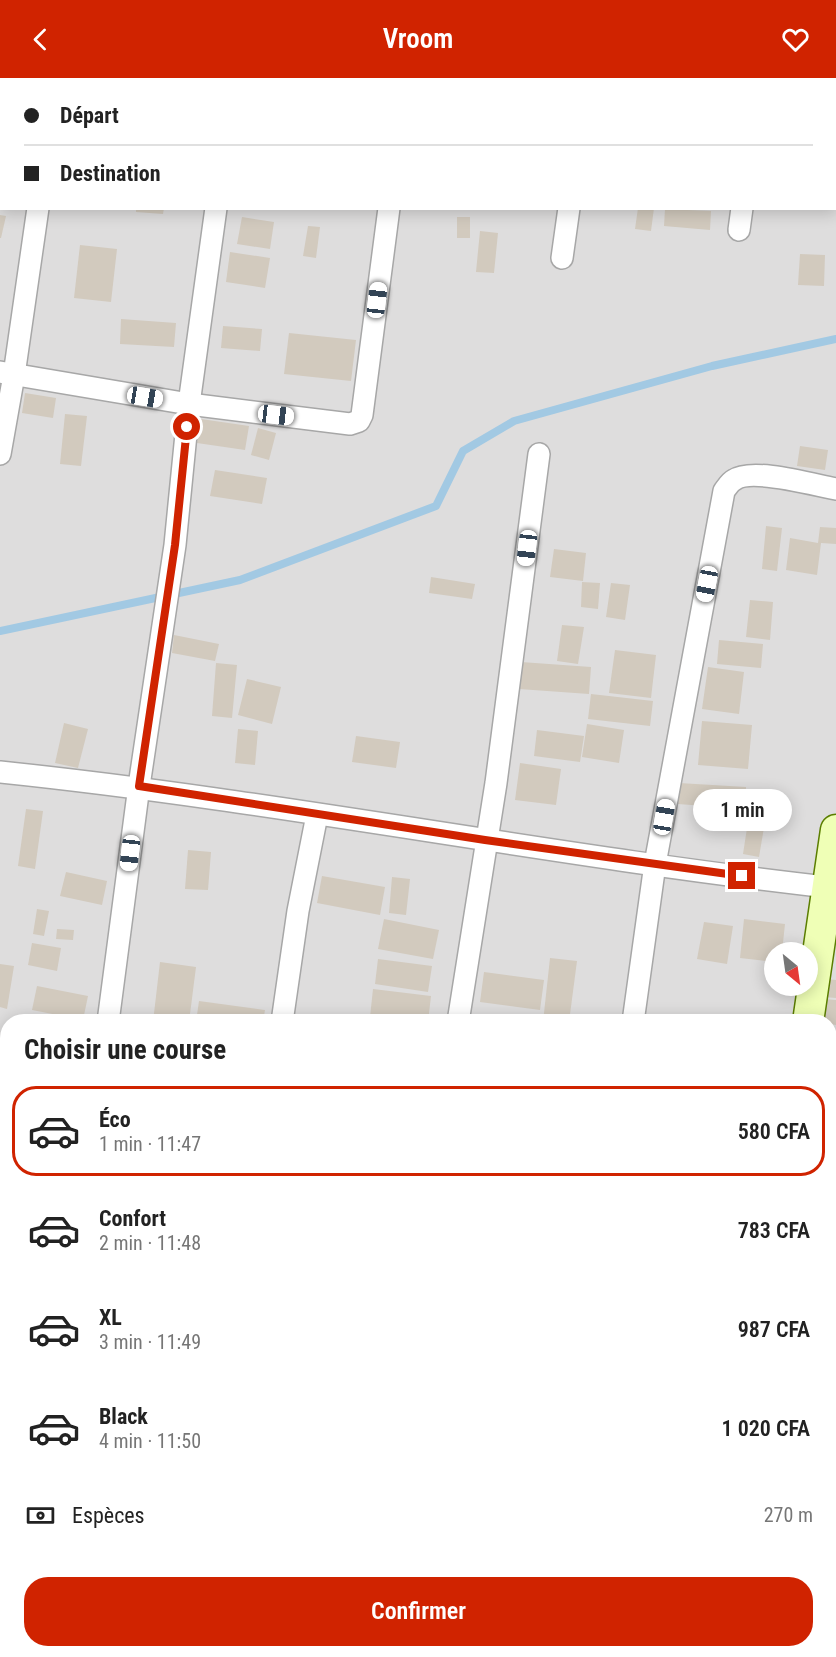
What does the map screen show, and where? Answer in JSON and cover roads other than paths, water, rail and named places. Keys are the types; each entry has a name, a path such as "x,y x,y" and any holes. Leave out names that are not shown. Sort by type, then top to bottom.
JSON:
{"street":[{"path":"0,454 7,374 38,210"},
{"path":"109,1014 139,786 175,545 189,404 216,210"},
{"path":"7,374 189,404 350,424 359,421 362,416 388,210"},
{"path":"562,258 569,210"},
{"path":"739,230 742,210"},
{"path":"459,1014 485,840 496,783 539,454"},
{"path":"634,1014 655,864 724,491 734,480 746,475 760,475 836,489"},
{"path":"0,772 139,786 485,840 833,888"},
{"path":"283,1014 298,911 317,814"},
{"path":"809,1014 833,888 836,830"}],"waterway":[{"path":"0,631 240,580 436,506 463,451 514,421 712,366 836,339"}]}
